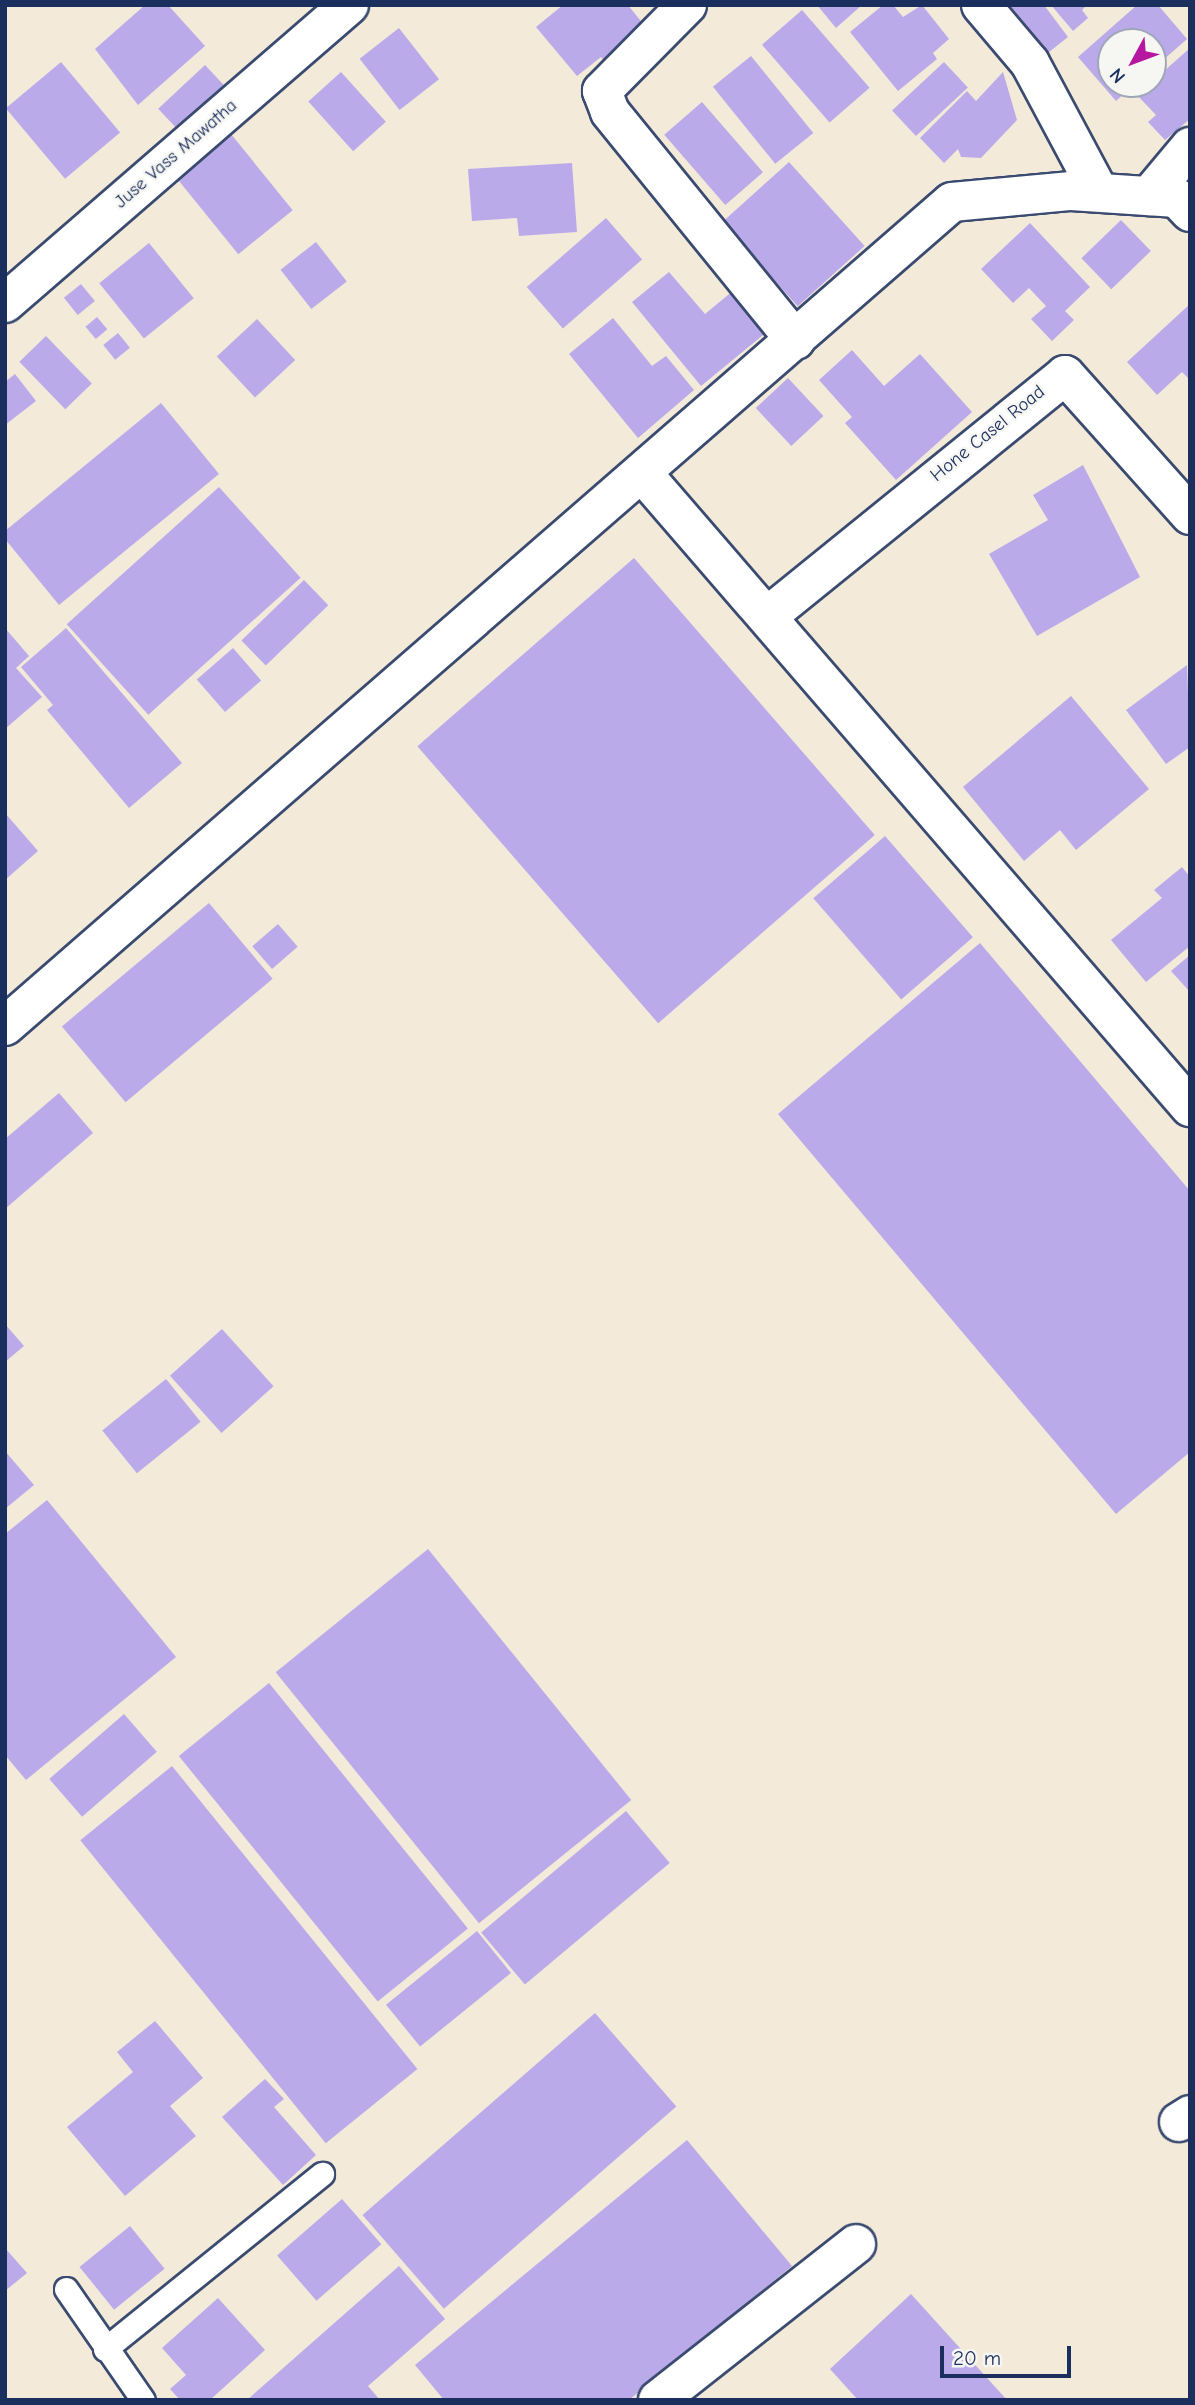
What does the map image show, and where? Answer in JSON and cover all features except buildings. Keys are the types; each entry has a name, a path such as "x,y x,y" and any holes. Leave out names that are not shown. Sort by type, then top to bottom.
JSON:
{"street":[{"name":"Juse Vass Mawatha","path":"5,303 349,5"},
{"path":"687,5 602,90 610,112 795,340"},
{"path":"981,5 1030,63 1099,192"},
{"path":"1149,196 1190,147"},
{"path":"5,1026 643,474 952,202 1099,192 1177,198 1190,212"},
{"name":"Hone Casel Road","path":"769,615 1065,375 1190,514"},
{"path":"643,474 769,615 1190,1107"},
{"path":"657,2400 856,2245"}],"lane":[{"path":"105,2349 322,2174"},
{"path":"66,2289 105,2349 143,2400"}]}
